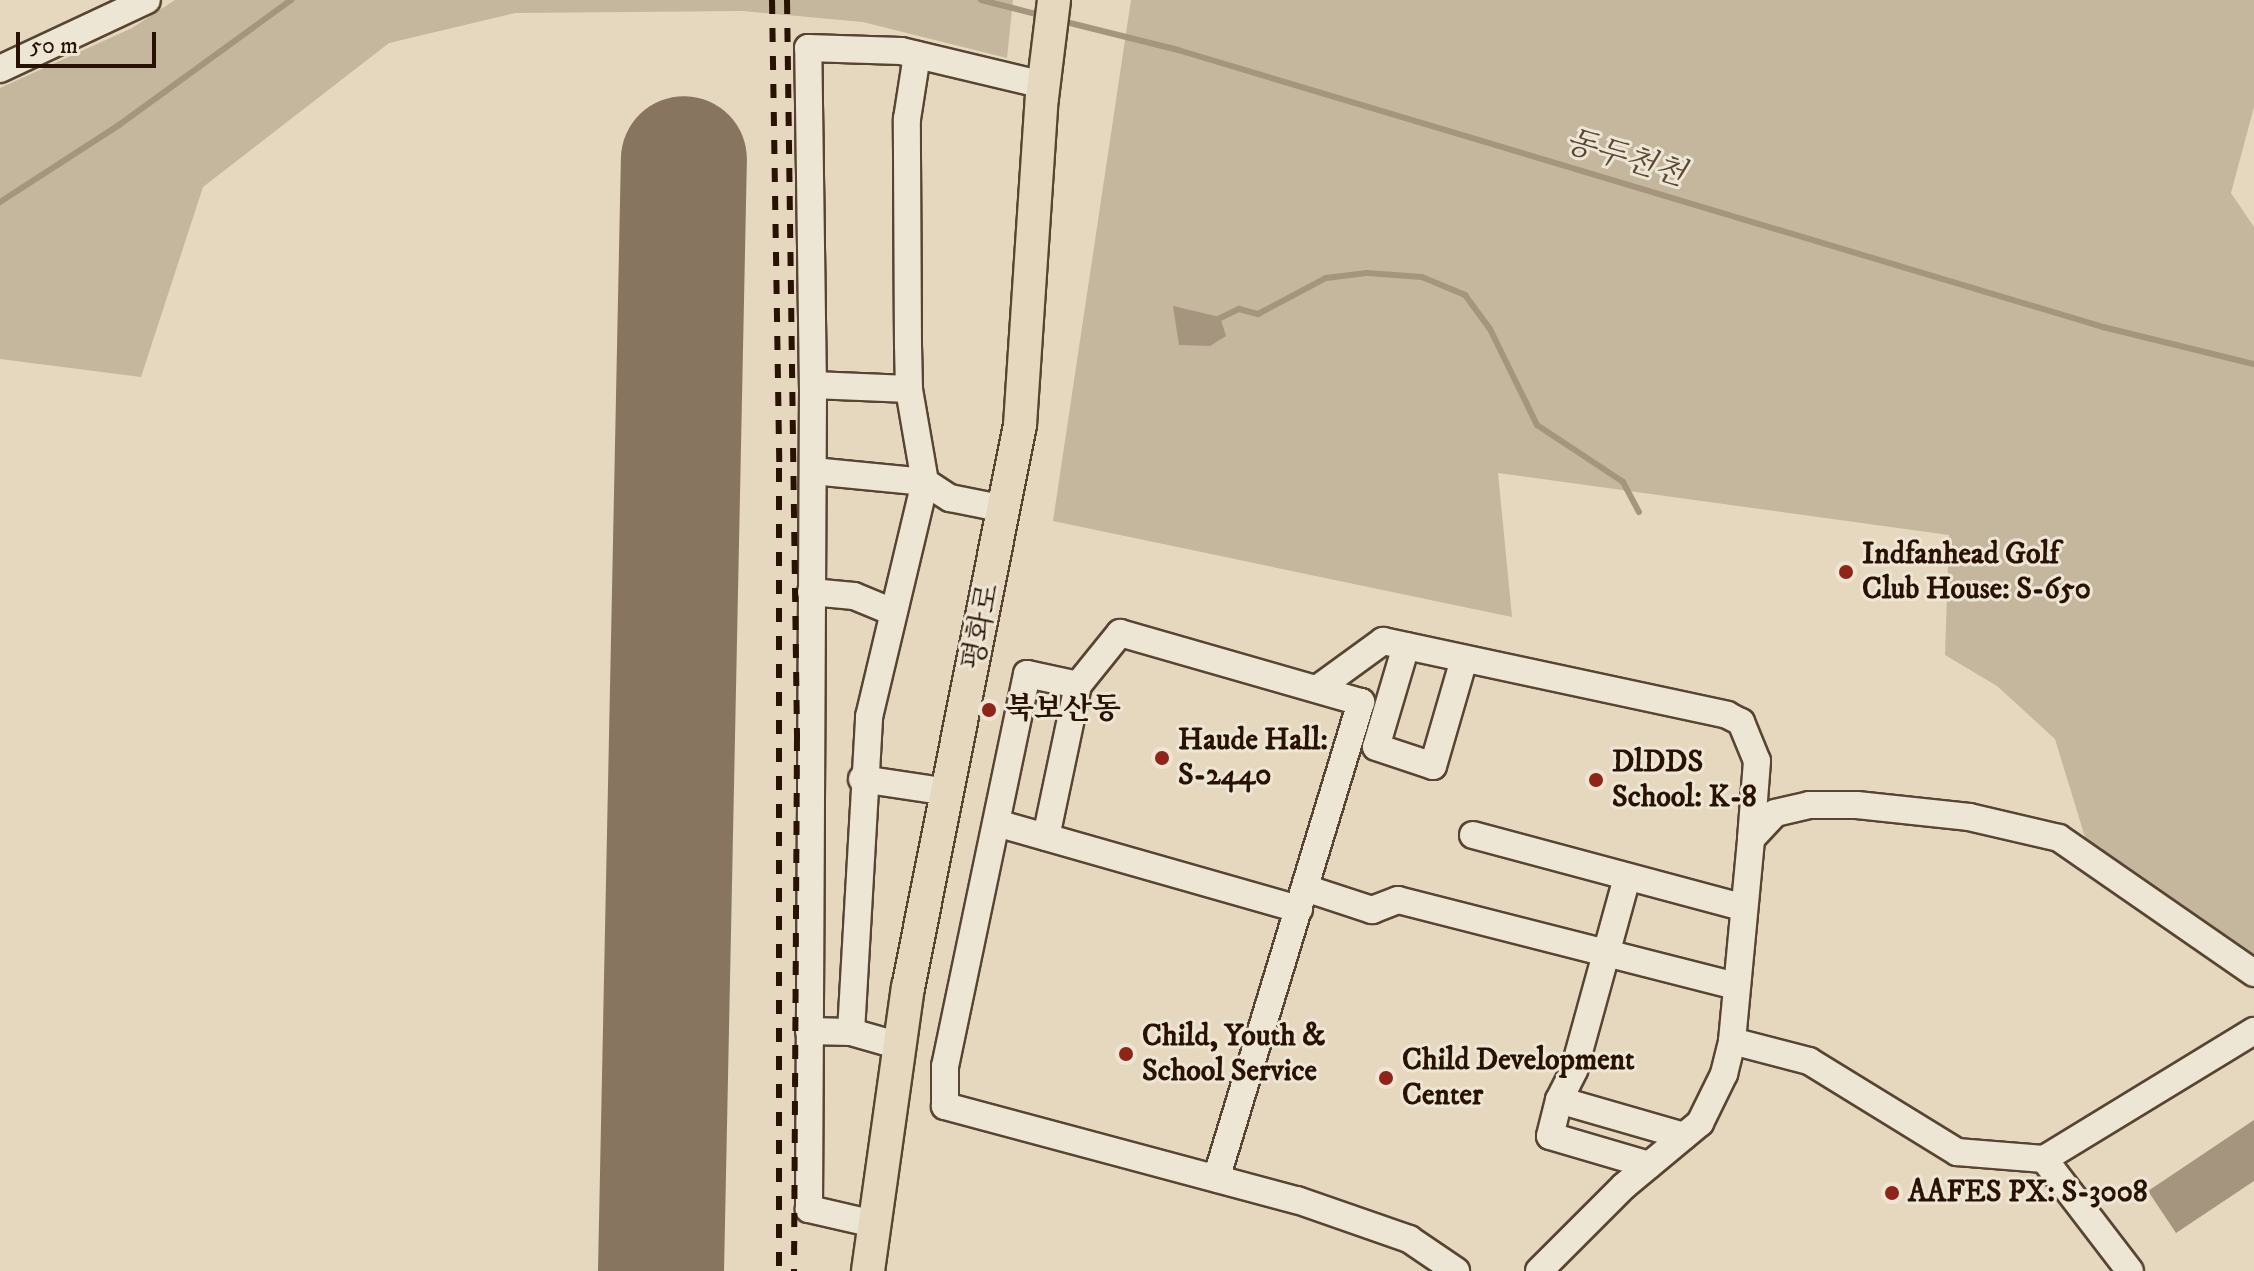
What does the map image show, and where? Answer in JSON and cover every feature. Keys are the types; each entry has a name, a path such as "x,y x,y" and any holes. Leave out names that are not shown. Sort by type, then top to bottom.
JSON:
{"main road":[{"name":"평화로","path":"868,1271 900,1046 1020,425 1044,79 1054,0"}],"street":[{"path":"0,69 124,7 147,0"},
{"path":"874,1224 809,1209 813,385 808,48 917,55 1044,79"},
{"path":"851,1032 862,779 877,669 925,482 909,389 907,119 917,55"},
{"path":"813,385 909,389"},
{"path":"813,471 925,482 950,498 1005,509"},
{"path":"811,592 854,596 893,612"},
{"path":"1046,837 1078,685 1120,633 1361,702 1216,1178"},
{"path":"1317,689 1383,641 1727,715 1741,722 1757,761 1732,1041 1724,1074 1700,1123 1649,1165 1539,1271"},
{"path":"1406,646 1376,747 1433,766 1464,659"},
{"path":"1078,685 1027,674 1001,790 1000,824 945,1066 945,1106 1216,1178 1409,1239 1456,1271"},
{"path":"862,779 948,792"},
{"path":"1751,839 1775,813 1845,805 1969,817 2059,838 2254,973"},
{"path":"1000,824 1302,899 1372,910 1398,900 1735,986"},
{"path":"1473,835 1742,907"},
{"path":"1627,877 1574,1070 1559,1100 1550,1136 1649,1165"},
{"path":"809,1031 851,1032 900,1046"},
{"path":"1732,1041 1809,1061 1957,1152 2044,1159 2254,1031"},
{"path":"1559,1100 1684,1136"},
{"path":"2044,1159 2130,1271"}],"shaded area":[{"path":"175,0 1013,0 1007,58 863,22 743,11 515,13 389,43 203,187 141,377 0,359 0,88 132,28"},
{"path":"1131,0 2254,0 2254,107 2231,193 2254,227 2254,956 2088,847 2055,739 1997,686 1945,655 1949,535 1498,473 1512,617 1053,521"},
{"path":"1173,306 1220,317 1226,336 1210,346 1179,345"},
{"path":"2254,1120 2254,1181 2176,1233 2148,1191"}],"waterway":[{"name":"동두천천","path":"0,202 119,125 291,0"},
{"name":"동두천천","path":"981,0 1044,16"},
{"name":"동두천천","path":"1062,21 1178,50 2103,327 2254,364"},
{"path":"1214,321 1239,309 1258,314 1326,278 1367,273 1422,277 1465,295 1490,329 1537,425 1623,482 1639,512"}],"runway":[{"path":"661,1271 684,159"}],"railway":[{"path":"772,0 779,468 779,1271"},
{"path":"787,0 797,737 794,1271"}],"place":[{"name":"Indfanhead Golf Club House: S-650","path":"1846,572"},
{"name":"북보산동","path":"989,710"},
{"name":"Haude Hall: S-2440","path":"1162,758"},
{"name":"DlDDS School: K-8","path":"1596,780"},
{"name":"Child, Youth & School Service","path":"1126,1054"},
{"name":"Child Development Center","path":"1386,1078"},
{"name":"AAFES PX: S-3008","path":"1892,1193"}]}
